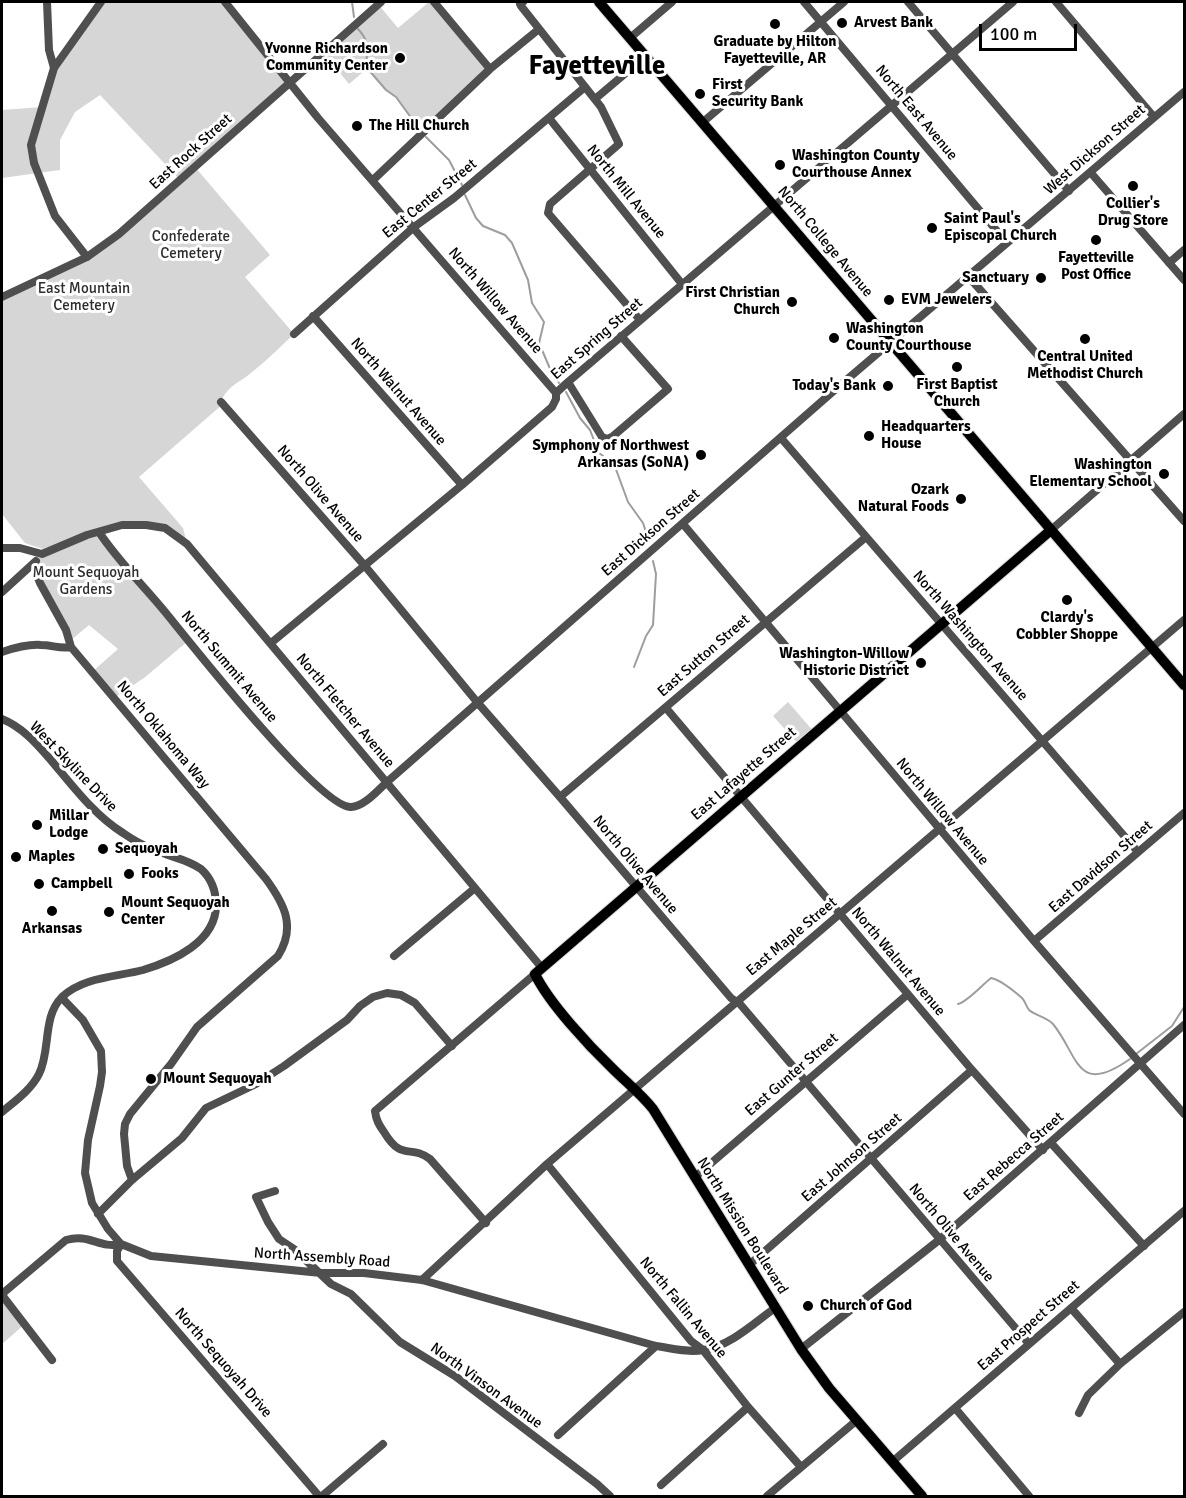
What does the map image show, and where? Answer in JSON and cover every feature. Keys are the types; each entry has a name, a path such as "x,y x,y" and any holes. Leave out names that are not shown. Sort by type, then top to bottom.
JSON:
{"main road":[{"name":"North College Avenue","path":"600,2 1185,685"},
{"name":"East Lafayette Street","path":"538,971 1051,530"},
{"name":"North Mission Boulevard","path":"538,971 548,996 590,1045 652,1109 801,1349 829,1388 922,1497"}],"street":[{"path":"47,2 49,50 54,68"},
{"path":"87,257 55,216 34,163 31,145 54,68 101,2"},
{"name":"North Willow Avenue","path":"225,2 318,118 556,393"},
{"name":"East Rock Street","path":"2,297 87,257 156,202 381,2"},
{"path":"434,2 490,69"},
{"path":"523,2 521,6 595,99 619,144 550,204 547,210 640,320"},
{"path":"630,38 672,2"},
{"name":"North East Avenue","path":"804,2 1007,243"},
{"path":"703,122 844,2"},
{"path":"908,2 1069,191"},
{"name":"East Spring Street","path":"271,643 462,485 552,407 556,393 568,382 1013,2"},
{"path":"1056,2 1154,117"},
{"path":"373,180 490,69 539,29"},
{"path":"595,99 646,56"},
{"name":"East Center Street","path":"294,334 414,227 454,198 585,87"},
{"name":"West Dickson Street","path":"968,276 1185,92"},
{"name":"North Mill Avenue","path":"549,118 682,284"},
{"path":"1091,173 1185,280"},
{"path":"1169,263 1185,250"},
{"path":"968,276 1185,521"},
{"name":"East Dickson Street","path":"350,807 358,805 387,782 968,276"},
{"name":"North Walnut Avenue","path":"313,316 462,485"},
{"path":"568,382 602,437 608,439 668,389 621,336"},
{"name":"North Olive Avenue","path":"221,402 365,566 477,702 1029,1344"},
{"name":"East Lafayette Street","path":"1051,530 1185,414"},
{"name":"North Washington Avenue","path":"781,438 1138,852"},
{"name":"North Willow Avenue","path":"683,524 1034,941 1185,1114"},
{"name":"North Fletcher Avenue","path":"42,554 122,525 165,528 187,544 475,888 538,971"},
{"name":"North Summit Avenue","path":"99,532 205,663 295,764 336,802 350,807"},
{"name":"East Sutton Street","path":"560,797 866,537"},
{"path":"2,548 42,554 2,592"},
{"name":"North Oklahoma Way","path":"33,565 40,583 66,630 71,647 266,879 276,892 286,915 288,929 285,944 278,956 197,1027 171,1064 130,1114 125,1124 124,1134 132,1180"},
{"name":"East Maple Street","path":"422,1280 547,1164 1185,620"},
{"path":"2,652 31,645 61,649 71,647"},
{"name":"North Walnut Avenue","path":"666,708 972,1070 1043,1150"},
{"name":"West Skyline Drive","path":"2,719 29,736 107,822 144,845 190,862 201,869 213,886 215,917 208,932 192,947 144,969 79,985 62,998"},
{"name":"East Davidson Street","path":"1034,941 1185,813"},
{"path":"394,956 475,888"},
{"name":"East Lafayette Street","path":"486,1223 430,1159 393,1146 375,1119 375,1111 538,971"},
{"path":"98,1214 132,1180 182,1138 207,1108 256,1084 284,1066 347,1020 360,1006 373,997 387,993 401,995 415,1003 452,1046"},
{"name":"East Gunter Street","path":"695,1177 908,994"},
{"path":"2,1112 29,1088 40,1073 45,1058 50,1018 62,998 87,1025 101,1051 102,1072 88,1140 85,1173 87,1190 98,1214 121,1244"},
{"name":"East Rebecca Street","path":"801,1349 939,1240 1185,1025"},
{"name":"East Johnson Street","path":"749,1265 972,1070"},
{"path":"1051,1143 1144,1246"},
{"name":"North Fallin Avenue","path":"547,1164 691,1341 703,1350 748,1407 801,1467"},
{"name":"North Vinson Avenue","path":"275,1191 256,1197 279,1239 331,1284 351,1294 400,1342 455,1376 597,1484 610,1497"},
{"name":"East Prospect Street","path":"892,1462 1185,1211"},
{"name":"North Assembly Road","path":"2,1294 66,1240 76,1237 110,1246 121,1244 151,1256 321,1273 364,1274 422,1280 656,1346 687,1350 703,1350 727,1341 775,1308"},
{"name":"North Sequoyah Drive","path":"121,1244 117,1251 117,1261 320,1497"},
{"path":"2,1294 52,1360"},
{"path":"1071,1308 1120,1365"},
{"path":"1079,1413 1088,1395 1120,1365 1185,1312"},
{"path":"558,1435 656,1346"},
{"path":"661,1485 748,1407"},
{"path":"955,1408 1029,1497"},
{"path":"767,1497 856,1421"},
{"path":"320,1497 383,1444"}],"green space":[{"path":"101,2 225,2 290,81 195,167 270,255 245,277 294,334 257,368 230,388 221,402 223,404 139,477 183,528 187,544 160,523 119,522 43,549 25,543 2,514 2,297 87,257 180,180 100,95 75,112 60,140 60,170 2,178 2,110 42,107 54,68"},
{"path":"429,2 434,2 490,69 423,133 396,97 386,90 368,68 349,84 323,52 378,4 398,28"},
{"name":"Mount Sequoyah Gardens","path":"99,532 188,641 144,678 114,698 92,672 118,649 89,625 70,641 33,565 42,554"},
{"path":"788,702 815,733 800,746 773,716"},
{"path":"2,1295 25,1324 2,1344"}],"waterway":[{"path":"352,2 354,17"},
{"path":"357,28 365,38 367,68 386,90 396,97 420,130"},
{"path":"426,137 449,160 462,185"},
{"path":"465,195 476,218 483,226 505,235 512,243 528,280 532,303 544,322 539,343 559,383"},
{"path":"566,392 580,418 590,430 599,453 614,464 628,502 643,523 645,529 643,546"},
{"path":"634,667 646,636 653,625 656,574 653,561"},
{"path":"958,1004 970,997 991,978 995,979 1022,998 1029,1010 1053,1024 1081,1068 1089,1073 1099,1074 1112,1070 1130,1059"},
{"path":"1136,1054 1172,1026 1184,1007"}],"place":[{"name":"Arvest Bank","path":"842,23"},
{"name":"Graduate by Hilton Fayetteville, AR","path":"775,24"},
{"name":"Yvonne Richardson Community Center","path":"400,58"},
{"name":"First Security Bank","path":"700,94"},
{"name":"The Hill Church","path":"357,126"},
{"name":"Washington County Courthouse Annex","path":"780,165"},
{"name":"Collier's Drug Store","path":"1133,186"},
{"name":"Saint Paul's Episcopal Church","path":"932,228"},
{"name":"Fayetteville Post Office","path":"1096,240"},
{"name":"Sanctuary","path":"1041,278"},
{"name":"EVM Jewelers","path":"889,300"},
{"name":"First Christian Church","path":"792,302"},
{"name":"Washington County Courthouse","path":"834,338"},
{"name":"Central United Methodist Church","path":"1085,339"},
{"name":"First Baptist Church","path":"957,367"},
{"name":"Today's Bank","path":"888,386"},
{"name":"Headquarters House","path":"869,436"},
{"name":"Symphony of Northwest Arkansas (SoNA)","path":"701,455"},
{"name":"Washington Elementary School","path":"1164,474"},
{"name":"Ozark Natural Foods","path":"961,499"},
{"name":"Clardy's Cobbler Shoppe","path":"1067,600"},
{"name":"Washington-Willow Historic District","path":"921,663"},
{"name":"Millar Lodge","path":"37,825"},
{"name":"Sequoyah","path":"103,849"},
{"name":"Maples","path":"16,857"},
{"name":"Fooks","path":"129,874"},
{"name":"Campbell","path":"39,884"},
{"name":"Arkansas","path":"52,911"},
{"name":"Mount Sequoyah Center","path":"109,912"},
{"name":"Mount Sequoyah","path":"151,1079"},
{"name":"Church of God","path":"808,1306"}],"district":[{"name":"Fayetteville","path":"597,67"}],"park label":[{"name":"Confederate Cemetery","path":"191,246"},
{"name":"East Mountain Cemetery","path":"84,298"}]}
